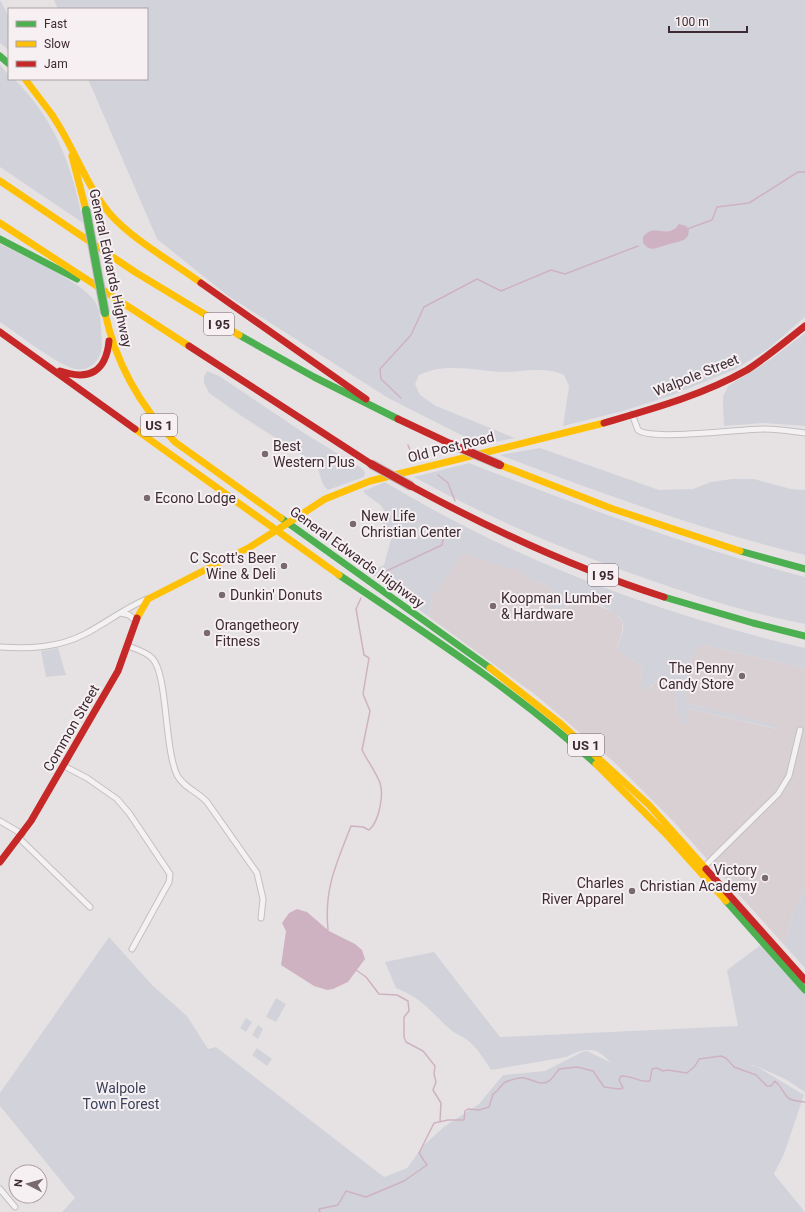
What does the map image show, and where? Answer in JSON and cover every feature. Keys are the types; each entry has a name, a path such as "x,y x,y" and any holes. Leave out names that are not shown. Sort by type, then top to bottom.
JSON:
{"main road":[{"path":"0,56 8,63"},
{"name":"General Edwards Highway","path":"26,80 50,112 72,154 81,182 109,334 118,362 127,380 144,407 162,428 189,454 503,677 546,711 636,791 705,866 805,980"},
{"path":"50,112 70,140 98,196 121,226 385,413"},
{"name":"I 95","path":"0,181 130,268 216,323 307,374 385,413 451,444 573,495 656,524 805,568"},
{"name":"I 95","path":"0,223 371,464 411,486 512,537 606,576 690,605 805,636"},
{"path":"0,239 108,293"},
{"name":"Walpole Street","path":"632,414 731,378 758,362 805,326"},
{"name":"General Edwards Highway","path":"0,332 276,531 459,655 526,704 575,744 644,810 805,990"},
{"path":"25,349 64,372 75,376 84,376 95,372 105,361 109,348 109,334"},
{"name":"Old Post Road","path":"148,599 254,544 322,501 345,490 370,481 632,414"},
{"name":"Common Street","path":"0,862 20,836 64,766 112,682 128,646 140,611 148,599"}],"street":[{"path":"632,414 637,428 641,432 647,433 694,433 763,428 805,433"},
{"name":"Old Post Road","path":"0,648 35,647 62,643 85,634 121,612 148,599"},
{"path":"121,612 130,616 136,621"},
{"path":"128,646 148,655 157,665 161,682 169,750 177,774 184,785 207,802 257,873 263,899 261,918"},
{"path":"705,866 778,794 789,776 800,730"},
{"path":"64,766 111,793 121,803 170,874 167,886 132,949"},
{"path":"0,821 20,836 90,908"},
{"path":"0,1189 15,1207"}],"shaded area":[{"path":"679,224 686,226 689,230 688,236 684,240 653,249 648,248 643,243 643,237 647,233 655,230 670,231 675,229"},
{"path":"463,553 511,569 515,567 530,579 551,587 552,612 567,607 575,600 582,599 616,613 623,623 621,637 617,647 620,652 642,666 641,684 651,687 656,681 675,679 677,713 686,724 686,715 690,709 777,729 779,727 691,704 686,700 685,689 688,670 693,652 697,647 704,645 805,668 805,890 793,912 785,946 673,821 615,763 537,696 429,617 432,596"},
{"path":"297,909 307,912 329,931 355,944 362,950 365,959 348,982 333,989 327,990 314,986 281,965 286,931 282,923 289,913"}],"green space":[{"path":"0,0 8,15 8,49 0,43"},
{"path":"54,0 805,0 805,317 768,349 736,369 670,396 623,411 563,426 569,386 564,375 557,372 534,370 504,372 450,368 429,371 419,375 415,384 420,395 436,406 515,438 481,445 388,398 228,296 157,239 88,80 148,80 148,8 58,8","holes":["677,226 674,243 651,249 651,231 668,231"]},
{"path":"0,65 8,74 8,80 15,80 28,94 41,110 51,127 68,163 79,202 83,223 0,167"},
{"path":"0,244 64,277 77,285 94,300 100,315 102,344 98,359 91,366 75,369 58,362 0,322"},
{"path":"805,333 805,426 763,423 724,426 723,397 728,386 771,359"},
{"path":"207,371 219,376 307,435 360,467 365,472 364,477 328,490 323,484 315,463 240,415 209,393 204,383 204,376"},
{"path":"540,448 659,490 693,489 711,482 732,479 754,479 791,489 805,490 805,555 728,534 651,510 500,455"},
{"path":"469,463 552,495 677,539 805,577 805,624 725,604 667,586 617,568 499,520 414,477"},
{"path":"385,482 484,536 588,582 696,619 805,648 805,668 704,645 698,647 692,656 687,680 686,700 691,704 779,726 778,729 690,709 686,715 687,722 684,724 677,713 675,680 656,681 646,691 643,690 641,684 642,666 620,652 617,647 623,629 623,623 615,614 593,602 579,599 572,601 558,614 552,612 551,587 530,579 516,567 511,569 463,553 432,596 429,617 369,572 384,565 391,539 382,523 384,510 363,491"},
{"path":"58,648 66,675 46,677 41,651"},
{"path":"805,890 805,968 785,946 793,912"},
{"name":"Walpole Town Forest","path":"109,937 152,985 187,1016 208,1049 216,1047 384,1177 407,1168 424,1145 445,1126 479,1104 503,1075 545,1071 582,1052 587,1051 612,1063 598,1052 585,1050 567,1057 491,1070 480,1053 470,1042 452,1031 427,1007 414,997 396,988 385,962 434,952 500,1037 738,1026 727,970 762,944 805,993 805,1092 787,1080 754,1065 749,1065 756,1066 804,1095 784,1154 774,1174 805,1212 62,1212 75,1198 0,1106 0,1093"},
{"path":"276,998 286,1004 276,1022 266,1017"},
{"path":"246,1018 252,1022 246,1032 240,1028"},
{"path":"258,1025 263,1029 258,1039 252,1035"},
{"path":"257,1048 272,1059 267,1066 252,1055"}],"waterway":[{"path":"687,229 712,220 717,207 749,203 798,172 805,172"},
{"path":"401,398 381,379 380,369 411,335 424,307 477,279 501,291 551,270 565,274 638,246"},
{"path":"408,445 412,455 421,461"},
{"path":"438,475 448,483 455,501"},
{"path":"378,575 442,545 445,530"},
{"path":"328,930 327,915 332,877 351,826 363,827 369,830 376,821 381,801 380,783 362,750 370,711 363,694 369,658 364,655 356,609 361,598"},
{"path":"356,970 366,977 379,994 397,995 408,1001 409,1011 404,1017 404,1037 406,1042 423,1051 435,1066 434,1074 436,1082 433,1090 441,1103 440,1121"},
{"path":"320,1212 319,1209 338,1205 346,1191 366,1197 404,1181 427,1165 419,1153 434,1123 448,1120 464,1120 465,1111 468,1109 479,1110 489,1107 493,1094 503,1084 519,1078 526,1078 545,1083 549,1081 559,1069 577,1067 593,1071 604,1087 619,1089 623,1088 619,1080 621,1076 650,1081 652,1069 657,1068 663,1071 667,1070 687,1073 695,1066 699,1059 721,1056 726,1058 734,1067 756,1075 767,1086 771,1086 775,1081 791,1100 805,1102"}],"traffic: fast":[{"path":"0,56 8,63"},
{"path":"86,210 105,313"},
{"path":"0,239 77,279"},
{"path":"239,335 314,377 398,419"},
{"path":"281,518 490,668"},
{"path":"740,551 805,569"},
{"path":"339,575 439,642 503,688 596,764"},
{"path":"664,597 753,623 805,636"},
{"path":"726,901 805,990"}],"traffic: slow":[{"path":"26,80 53,116"},
{"path":"50,112 66,137 86,178 111,215 130,233 201,283"},
{"path":"72,156 86,210"},
{"path":"0,181 135,272 239,335"},
{"path":"0,223 189,346"},
{"path":"105,313 122,366 140,398 162,428 175,442 281,518"},
{"path":"288,523 325,499 370,481 604,423"},
{"path":"135,429 339,575"},
{"path":"500,465 613,509 740,551"},
{"path":"137,618 148,599 250,547 288,523"},
{"path":"490,668 561,724 649,805 706,869"},
{"path":"596,764 665,833 726,901"}],"traffic: jam":[{"path":"201,283 366,399"},
{"path":"604,423 677,401 730,379 747,370 805,326"},
{"path":"0,332 135,429"},
{"path":"60,371 79,375 94,371 100,367 104,360 109,341"},
{"path":"189,346 371,464"},
{"path":"398,419 451,444"},
{"path":"451,444 500,465"},
{"path":"371,464 411,486"},
{"path":"411,486 472,518 535,548 599,574 664,597"},
{"path":"0,862 31,821 118,671 137,618"},
{"path":"706,869 805,980"}],"place":[{"name":"Best Western Plus","path":"265,454"},
{"name":"Econo Lodge","path":"147,498"},
{"name":"New Life Christian Center","path":"353,524"},
{"name":"C Scott's Beer Wine & Deli","path":"284,566"},
{"name":"Dunkin' Donuts","path":"222,595"},
{"name":"Koopman Lumber & Hardware","path":"493,606"},
{"name":"Orangetheory Fitness","path":"207,633"},
{"name":"The Penny Candy Store","path":"742,676"},
{"name":"Victory Christian Academy","path":"765,878"},
{"name":"Charles River Apparel","path":"632,891"}]}
